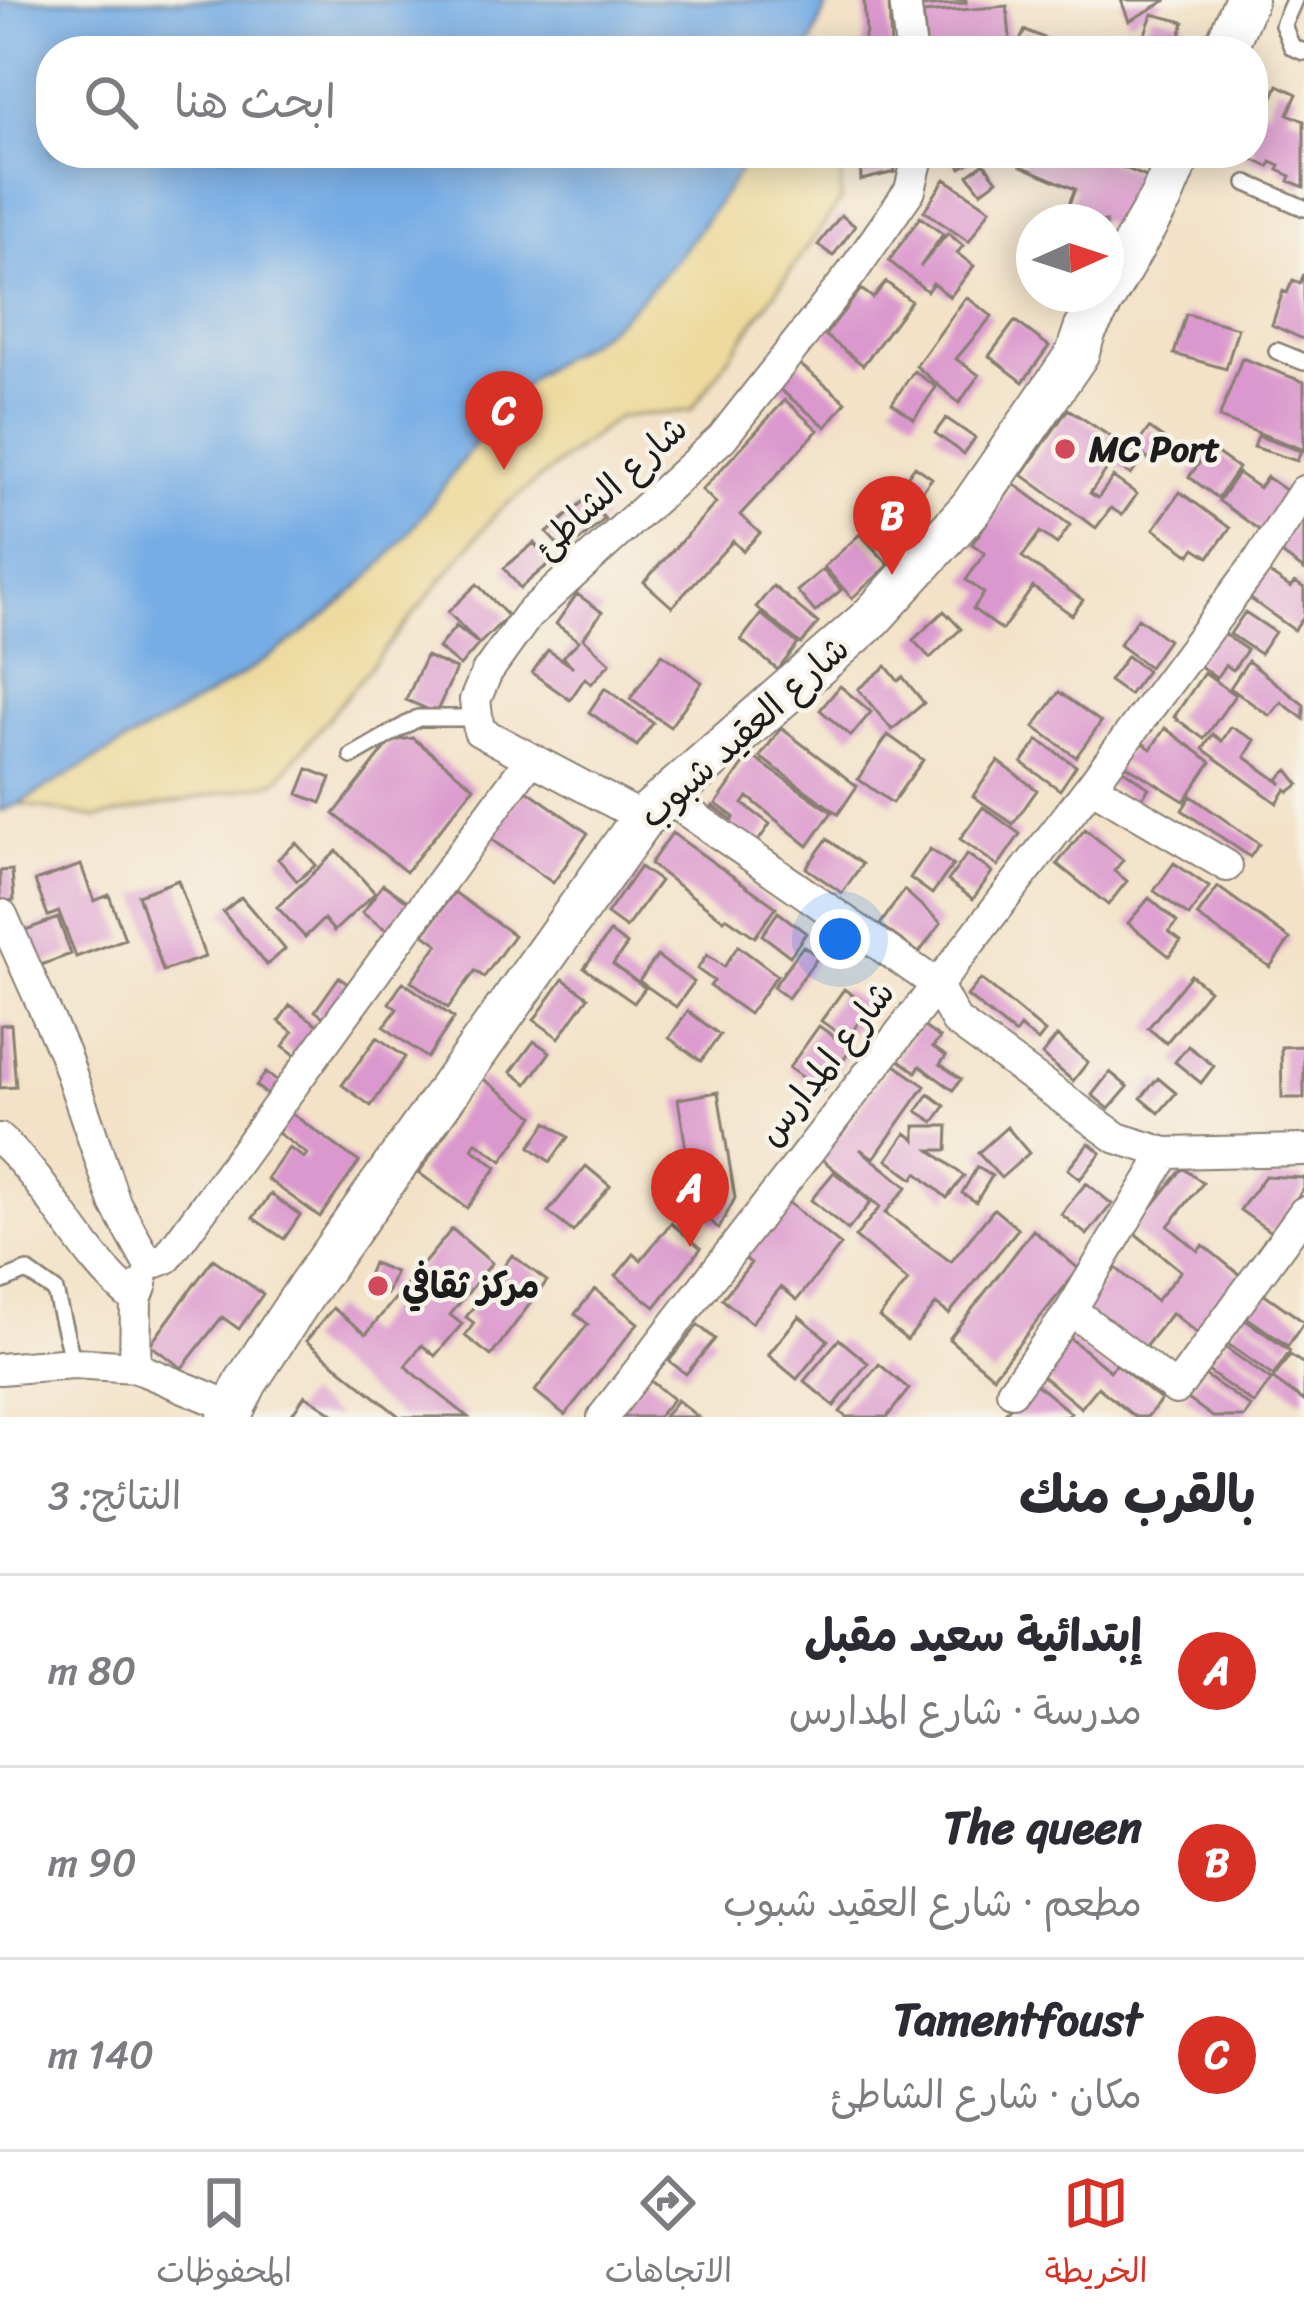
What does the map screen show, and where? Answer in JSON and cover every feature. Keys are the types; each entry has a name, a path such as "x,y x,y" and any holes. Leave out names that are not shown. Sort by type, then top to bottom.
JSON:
{"main road":[{"path":"1230,36 1246,0"},
{"name":"شارع العقيد شبوب","path":"1124,263 1174,168"},
{"name":"شارع العقيد شبوب","path":"231,1412 309,1286 656,808 871,617 971,508 1077,354 1096,312"}],"street":[{"path":"905,0 909,36"},
{"name":"شارع الشاطئ","path":"477,718 475,700 487,672 528,615 722,437 851,274 910,190 915,168"},
{"name":"شارع المدارس","path":"603,1417 1091,786 1257,563 1304,491"},
{"path":"477,718 478,731 529,761 656,808 936,984 956,1021 1117,1138 1166,1154 1304,1150"},
{"path":"109,1279 166,1258 529,761"},
{"path":"1091,786 1226,866"},
{"path":"2,915 64,1053 115,1203 149,1265 136,1300 135,1367"},
{"path":"0,1138 27,1163 109,1279 136,1300"},
{"path":"1012,1391 1071,1310 1166,1154"},
{"path":"1071,1310 1176,1389 1304,1212"},
{"path":"0,1369 74,1363 135,1367 231,1412"}],"lane":[{"path":"1294,0 1283,25 1292,47 1304,52"},
{"path":"1247,182 1304,208"},
{"path":"1277,351 1304,362"},
{"path":"352,756 418,718 477,718"},
{"path":"0,1282 27,1271 55,1291 74,1363"}],"sand":[{"path":"741,168 841,168 841,200 691,411 618,417 498,511 276,782 97,818 19,804 201,700 331,611 392,553 531,379 604,331 634,305 705,221"}],"water":[{"path":"0,0 829,0 814,36 36,36 36,168 741,168 653,285 604,331 531,379 392,553 331,611 201,700 0,811"}],"building":[{"path":"864,0 889,0 890,36 865,36"},
{"path":"920,0 966,0 966,3 921,7"},
{"path":"1121,0 1167,0 1129,21"},
{"path":"1007,6 1010,36 925,36 923,13"},
{"path":"1152,14 1184,22 1180,36 1144,36"},
{"path":"1278,85 1297,94 1288,114 1304,121 1304,187 1289,181 1291,176 1278,170 1280,166 1271,162 1268,167 1268,109"},
{"path":"861,168 895,168 895,172 861,180"},
{"path":"988,168 997,180 981,192 968,175"},
{"path":"1026,168 1125,168 1149,178 1124,241 1124,204 1069,204 1075,189"},
{"path":"945,179 990,209 969,242 924,211"},
{"path":"841,215 855,226 833,256 818,245"},
{"path":"920,217 943,234 920,267 948,233 963,246 957,253 974,266 950,297 933,283 927,291 889,261"},
{"path":"1304,274 1303,339 1272,325 1283,291 1287,293 1293,280 1300,283"},
{"path":"886,282 911,301 863,365 825,335 861,289 873,298"},
{"path":"966,297 992,316 956,359 979,375 959,403 916,366"},
{"path":"1186,314 1238,328 1226,369 1174,354"},
{"path":"1015,321 1049,346 1023,382 989,356"},
{"path":"1242,358 1304,382 1304,450 1219,418"},
{"path":"797,362 846,402 826,427 777,387"},
{"path":"914,371 936,387 914,419 892,403"},
{"path":"785,400 818,430 740,515 760,533 743,551 733,541 672,607 644,582 716,503 702,490"},
{"path":"1068,409 1143,458 1131,475 1112,462 1090,493 1098,498 1113,477 1137,494 1122,515 1111,508 1096,528 1022,475"},
{"path":"946,418 975,438 964,454 935,433"},
{"path":"1149,428 1170,443 1155,464 1134,449"},
{"path":"1258,436 1301,451 1297,461 1254,447"},
{"path":"1210,448 1238,468 1218,498 1189,477"},
{"path":"915,466 932,478 907,512 890,500"},
{"path":"1238,473 1259,488 1267,477 1293,495 1265,534 1219,501"},
{"path":"1014,484 1070,525 1057,544 1040,532 1022,557 1083,600 1072,615 1033,587 1002,630 973,609 984,593 966,580 985,553 972,544"},
{"path":"1180,492 1230,528 1209,557 1195,548 1190,555 1154,529"},
{"path":"587,498 605,519 565,553 547,533"},
{"path":"1304,510 1304,570 1276,550"},
{"path":"860,534 889,565 852,598 824,567"},
{"path":"534,543 550,563 520,588 504,568"},
{"path":"823,569 841,590 815,612 797,591"},
{"path":"1263,569 1291,588 1295,582 1304,588 1304,616 1294,630 1245,595"},
{"path":"477,584 508,616 479,644 448,612"},
{"path":"773,586 818,623 801,644 756,607"},
{"path":"577,594 602,612 583,638 610,663 591,684 585,678 570,700 532,673 548,650 573,667 563,657 579,641 556,624"},
{"path":"944,611 961,629 930,658 913,640"},
{"path":"1245,612 1275,632 1260,654 1230,634"},
{"path":"761,614 798,644 778,670 741,640"},
{"path":"1138,618 1168,640 1149,667 1119,645"},
{"path":"456,626 479,644 460,666 438,648"},
{"path":"1218,630 1247,650 1233,670 1225,665 1216,678 1195,662"},
{"path":"662,654 702,682 670,727 630,699"},
{"path":"426,656 456,669 436,713 406,700"},
{"path":"1127,656 1147,671 1129,695 1109,681"},
{"path":"1248,661 1304,705 1304,719 1281,702 1270,716 1230,688"},
{"path":"886,666 898,681 903,677 924,703 892,730 858,689"},
{"path":"1204,673 1235,695 1204,739 1174,717"},
{"path":"840,686 871,712 851,736 820,710"},
{"path":"605,688 653,723 637,746 589,712"},
{"path":"1059,692 1101,722 1076,757 1034,727"},
{"path":"1231,727 1255,740 1245,757 1282,784 1278,779 1288,770 1299,784 1289,792 1286,789 1277,803 1203,749 1213,734 1222,741"},
{"path":"781,728 857,786 838,814 760,757"},
{"path":"1165,728 1211,762 1184,801 1119,761 1138,740 1151,749"},
{"path":"888,735 923,760 892,803 858,779"},
{"path":"413,738 474,787 406,872 334,814 391,741"},
{"path":"1038,740 1076,766 1060,790 1022,763"},
{"path":"750,755 832,812 808,846 748,797 743,804 770,824 752,850 706,817 713,806 732,820 716,804"},
{"path":"998,761 1037,790 1013,824 973,796"},
{"path":"1115,764 1149,788 1137,804 1103,780"},
{"path":"308,769 331,778 321,803 298,794"},
{"path":"524,788 588,833 553,883 489,838"},
{"path":"1191,796 1259,844 1250,857 1182,810"},
{"path":"983,807 1020,834 998,866 960,839"},
{"path":"1085,829 1123,860 1114,871 1127,881 1108,905 1057,864"},
{"path":"672,833 776,907 755,937 724,920 650,864"},
{"path":"827,839 862,864 842,893 806,868"},
{"path":"296,843 316,865 297,881 278,859"},
{"path":"930,849 953,865 932,894 910,878"},
{"path":"337,851 375,893 334,931 324,919 305,937 277,907"},
{"path":"967,854 992,872 973,899 948,881"},
{"path":"1174,863 1209,887 1189,916 1154,891"},
{"path":"81,865 94,901 109,895 125,939 76,957 59,912 48,916 35,881"},
{"path":"640,867 660,881 626,928 607,914"},
{"path":"12,870 14,900 0,902 0,871"},
{"path":"178,880 205,957 163,971 138,895"},
{"path":"383,884 409,902 388,931 362,913"},
{"path":"1218,887 1290,939 1270,967 1197,916"},
{"path":"904,890 941,923 919,953 880,925"},
{"path":"454,892 514,935 484,977 475,971 448,1008 411,981 438,944 424,934"},
{"path":"241,897 285,949 267,965 223,912"},
{"path":"1149,898 1177,922 1169,932 1181,941 1169,956 1128,923"},
{"path":"778,912 806,933 790,956 762,935"},
{"path":"58,918 71,954 33,968 20,932"},
{"path":"610,932 627,945 613,964 645,988 634,1003 584,968"},
{"path":"738,946 777,975 749,1014 710,986 714,981 697,969 707,955 724,967"},
{"path":"803,946 818,957 788,998 773,987"},
{"path":"657,956 694,982 676,1007 639,981"},
{"path":"1191,975 1209,990 1166,1043 1148,1028"},
{"path":"339,977 350,986 326,1019 315,1011"},
{"path":"563,979 588,997 559,1038 534,1020"},
{"path":"981,979 1045,1032 1038,1041 1020,1027 1015,1034 967,996"},
{"path":"403,982 454,1018 427,1058 384,1027 397,1009 389,1003"},
{"path":"844,989 869,1007 847,1039 821,1021"},
{"path":"290,1005 324,1029 302,1060 283,1046 293,1032 279,1021"},
{"path":"688,1011 720,1035 701,1061 669,1038"},
{"path":"11,1024 16,1087 0,1088 0,1025"},
{"path":"920,1024 940,1038 933,1047 946,1056 940,1064 961,1079 953,1090 920,1066 916,1072 896,1058"},
{"path":"819,1026 851,1049 822,1091 789,1068"},
{"path":"1057,1036 1088,1062 1073,1081 1042,1055"},
{"path":"377,1037 405,1057 371,1106 342,1085"},
{"path":"534,1041 550,1052 527,1084 511,1072"},
{"path":"1188,1046 1214,1066 1201,1083 1175,1062"},
{"path":"1304,1046 1304,1098 1282,1098 1281,1047"},
{"path":"892,1063 925,1086 874,1158 860,1149 907,1187 885,1213 951,1262 994,1209 1018,1229 949,1314 936,1304 907,1340 879,1317 908,1281 855,1237 880,1207 818,1156 842,1134"},
{"path":"266,1072 283,1085 273,1099 256,1086"},
{"path":"1110,1072 1128,1087 1109,1109 1092,1095"},
{"path":"482,1078 534,1116 502,1161 476,1142 472,1149 497,1167 467,1208 419,1173"},
{"path":"1158,1078 1176,1093 1159,1113 1141,1098"},
{"path":"718,1092 735,1198 719,1229 695,1205 678,1099"},
{"path":"929,1094 945,1106 934,1122 917,1111"},
{"path":"291,1113 359,1162 320,1217 267,1179 289,1148 304,1158 307,1154 278,1133"},
{"path":"547,1122 568,1137 550,1162 530,1147"},
{"path":"915,1126 948,1126 947,1150 930,1150 964,1176 947,1198 917,1173 913,1179 887,1160 906,1133 915,1140"},
{"path":"1007,1127 1029,1153 1001,1178 978,1153"},
{"path":"1089,1143 1101,1153 1080,1179 1068,1169"},
{"path":"586,1166 610,1186 573,1232 548,1212"},
{"path":"977,1167 992,1176 976,1202 962,1193"},
{"path":"1183,1168 1203,1183 1168,1226 1198,1251 1203,1245 1245,1279 1201,1337 1172,1313 1137,1357 1081,1311 1116,1268 1156,1301 1181,1271 1132,1231"},
{"path":"834,1172 871,1202 848,1230 811,1200"},
{"path":"1265,1176 1304,1178 1304,1188 1272,1233 1240,1210"},
{"path":"1086,1183 1112,1204 1087,1235 1061,1214"},
{"path":"271,1194 300,1215 284,1239 253,1218"},
{"path":"785,1200 841,1245 797,1300 781,1287 751,1323 722,1299 751,1263 742,1256"},
{"path":"671,1223 701,1248 655,1307 616,1276 634,1254 641,1260"},
{"path":"452,1229 492,1263 450,1315 462,1324 435,1356 422,1345 405,1366 468,1417 400,1417 306,1341 333,1308 366,1334"},
{"path":"1033,1230 1079,1269 993,1376 949,1339"},
{"path":"512,1255 547,1281 491,1356 465,1336 474,1323 466,1317"},
{"path":"213,1259 263,1294 239,1329 222,1317 182,1368 150,1345"},
{"path":"373,1263 395,1272 387,1294 364,1285"},
{"path":"1256,1288 1304,1322 1288,1346 1239,1312"},
{"path":"595,1289 638,1323 565,1415 535,1391 588,1324 575,1314"},
{"path":"799,1316 828,1340 797,1379 768,1355"},
{"path":"1241,1317 1290,1351 1273,1376 1225,1342"},
{"path":"698,1325 715,1339 686,1374 669,1361"},
{"path":"1065,1334 1110,1371 1116,1364 1161,1400 1147,1417 1135,1417 1098,1387 1081,1408 1035,1370"},
{"path":"839,1339 868,1363 834,1406 804,1381"},
{"path":"1222,1345 1271,1380 1254,1404 1205,1369"},
{"path":"1290,1355 1304,1364 1304,1401 1273,1379"},
{"path":"879,1364 909,1389 887,1417 846,1417 840,1412"},
{"path":"1202,1373 1251,1407 1244,1417 1213,1417 1185,1397"},
{"path":"646,1377 673,1399 658,1417 613,1417"},
{"path":"1031,1380 1071,1413 1067,1417 1013,1417 1006,1412"},
{"path":"305,1395 338,1417 290,1417"},
{"path":"677,1400 698,1417 664,1417"}],"place":[{"name":"MC Port","path":"1065,449"},
{"name":"Tamentfoust","path":"504,470"},
{"name":"The queen","path":"892,575"},
{"name":"إبتدائية سعيد مقبل","path":"690,1247"},
{"name":"مركز ثقافي","path":"378,1286"}]}
